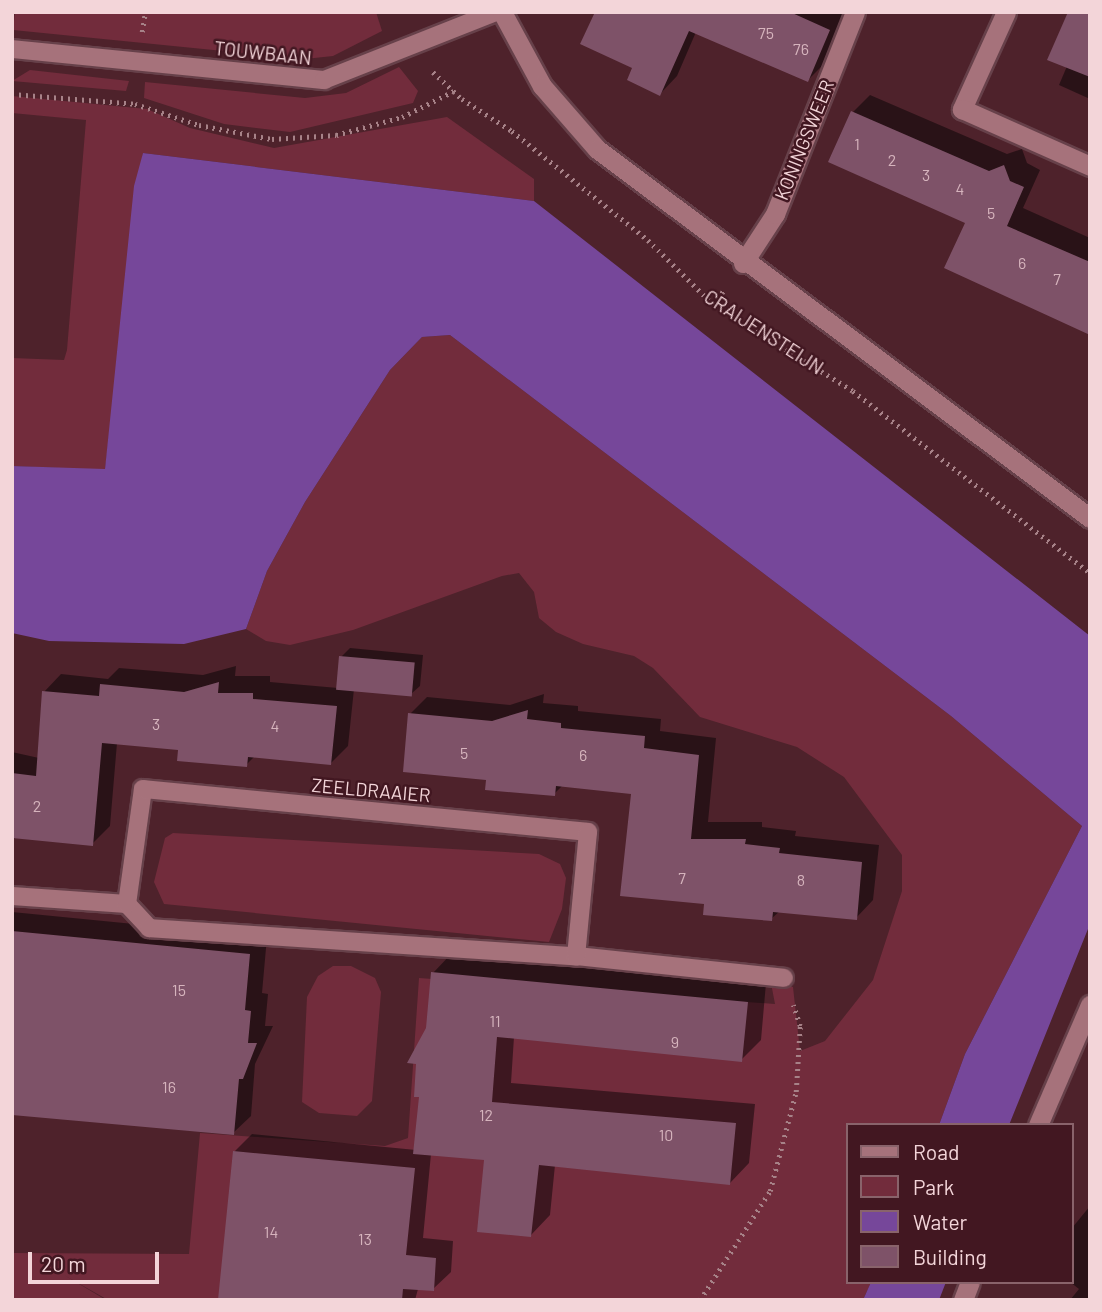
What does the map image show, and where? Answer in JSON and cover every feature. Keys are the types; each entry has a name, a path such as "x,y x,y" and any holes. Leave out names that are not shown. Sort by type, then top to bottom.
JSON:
{"street":[{"name":"CRAIJENSTEIJN","path":"502,12 542,86 597,149 743,263 1090,518"},
{"name":"KONINGSWEER","path":"743,263 775,214 855,12"},
{"path":"1006,12 962,110 1090,166"},
{"path":"1039,1123 1090,1005"},
{"path":"963,1300 970,1284"}],"lane":[{"name":"TOUWBAAN","path":"12,49 324,80 416,48 496,12"},
{"name":"ZEELDRAAIER","path":"127,904 143,789 588,832 576,956"},
{"path":"12,896 127,904 149,928 576,956 784,978"}],"path":[{"path":"141,41 145,12"},
{"name":"CRAIJENSTEIJN","path":"416,48 454,91 648,240 714,305 853,391 1090,573"},
{"path":"12,94 135,104 199,125 272,139 336,135 402,117 454,91"},
{"path":"699,1300 770,1191 781,1150 796,1092 800,1026 784,978"}],"green space":[{"path":"15,12 376,12 382,31 333,56 305,59 13,30"},
{"path":"399,67 418,91 413,103 290,132 224,124 144,98 145,82 305,98 346,93"},
{"path":"30,70 129,81 126,91 12,81"},
{"path":"12,96 147,109 190,128 274,148 447,117 534,179 534,201 143,153 105,470 12,466 12,358 64,360 67,350 86,120 12,113"},
{"path":"450,335 951,716 1082,826 965,1054 940,1123 846,1123 846,1284 870,1284 863,1300 108,1300 64,1275 106,1300 12,1300 12,1253 189,1254 200,1133 385,1146 408,1138 419,978 775,1004 771,983 793,987 800,1051 825,1041 873,980 902,891 902,855 844,777 797,747 700,717 653,668 634,656 583,644 556,632 539,618 534,592 519,573 502,576 353,630 290,645 266,641 246,629 267,571 305,502 390,370 422,337"},
{"path":"173,833 539,854 560,864 566,878 562,909 549,942 164,904 154,882 165,838"},
{"path":"333,966 351,966 375,978 381,992 372,1101 357,1116 319,1113 302,1102 307,997 318,976"}],"water":[{"path":"143,153 534,201 1090,636 1090,924 1010,1123 940,1123 965,1054 1082,826 951,716 450,335 422,337 390,370 305,502 267,571 246,629 184,644 49,641 12,633 12,466 105,469 134,186"},
{"path":"870,1284 945,1284 939,1300 863,1300"}],"building":[{"path":"595,12 790,12 830,30 808,82 689,31 660,96 627,80 632,68 580,44"},
{"path":"1068,12 1090,12 1090,77 1047,60"},
{"path":"851,111 989,171 1004,165 1010,181 1024,187 1007,226 1090,262 1090,335 944,268 965,223 828,162"},
{"path":"339,656 415,663 412,696 336,690"},
{"path":"219,682 218,693 253,693 253,699 337,706 331,765 248,757 247,767 177,761 178,750 102,743 93,846 12,838 12,773 36,776 42,691 99,696 100,684 184,692"},
{"path":"528,710 527,719 561,723 561,728 645,736 644,748 699,755 691,839 746,839 745,844 780,848 779,853 862,862 857,920 773,912 772,921 703,915 704,904 620,896 631,794 556,786 555,796 485,790 486,780 403,772 408,713 492,721"},
{"path":"12,931 250,954 245,1010 251,1011 248,1043 257,1043 243,1079 239,1079 234,1135 12,1115"},
{"path":"431,972 748,1002 742,1062 497,1037 492,1102 736,1123 730,1185 539,1165 531,1237 477,1232 484,1160 413,1154 419,1097 414,1097 416,1064 407,1063 426,1028"},
{"path":"233,1151 415,1168 406,1255 436,1258 434,1291 403,1289 402,1300 218,1300"}]}
